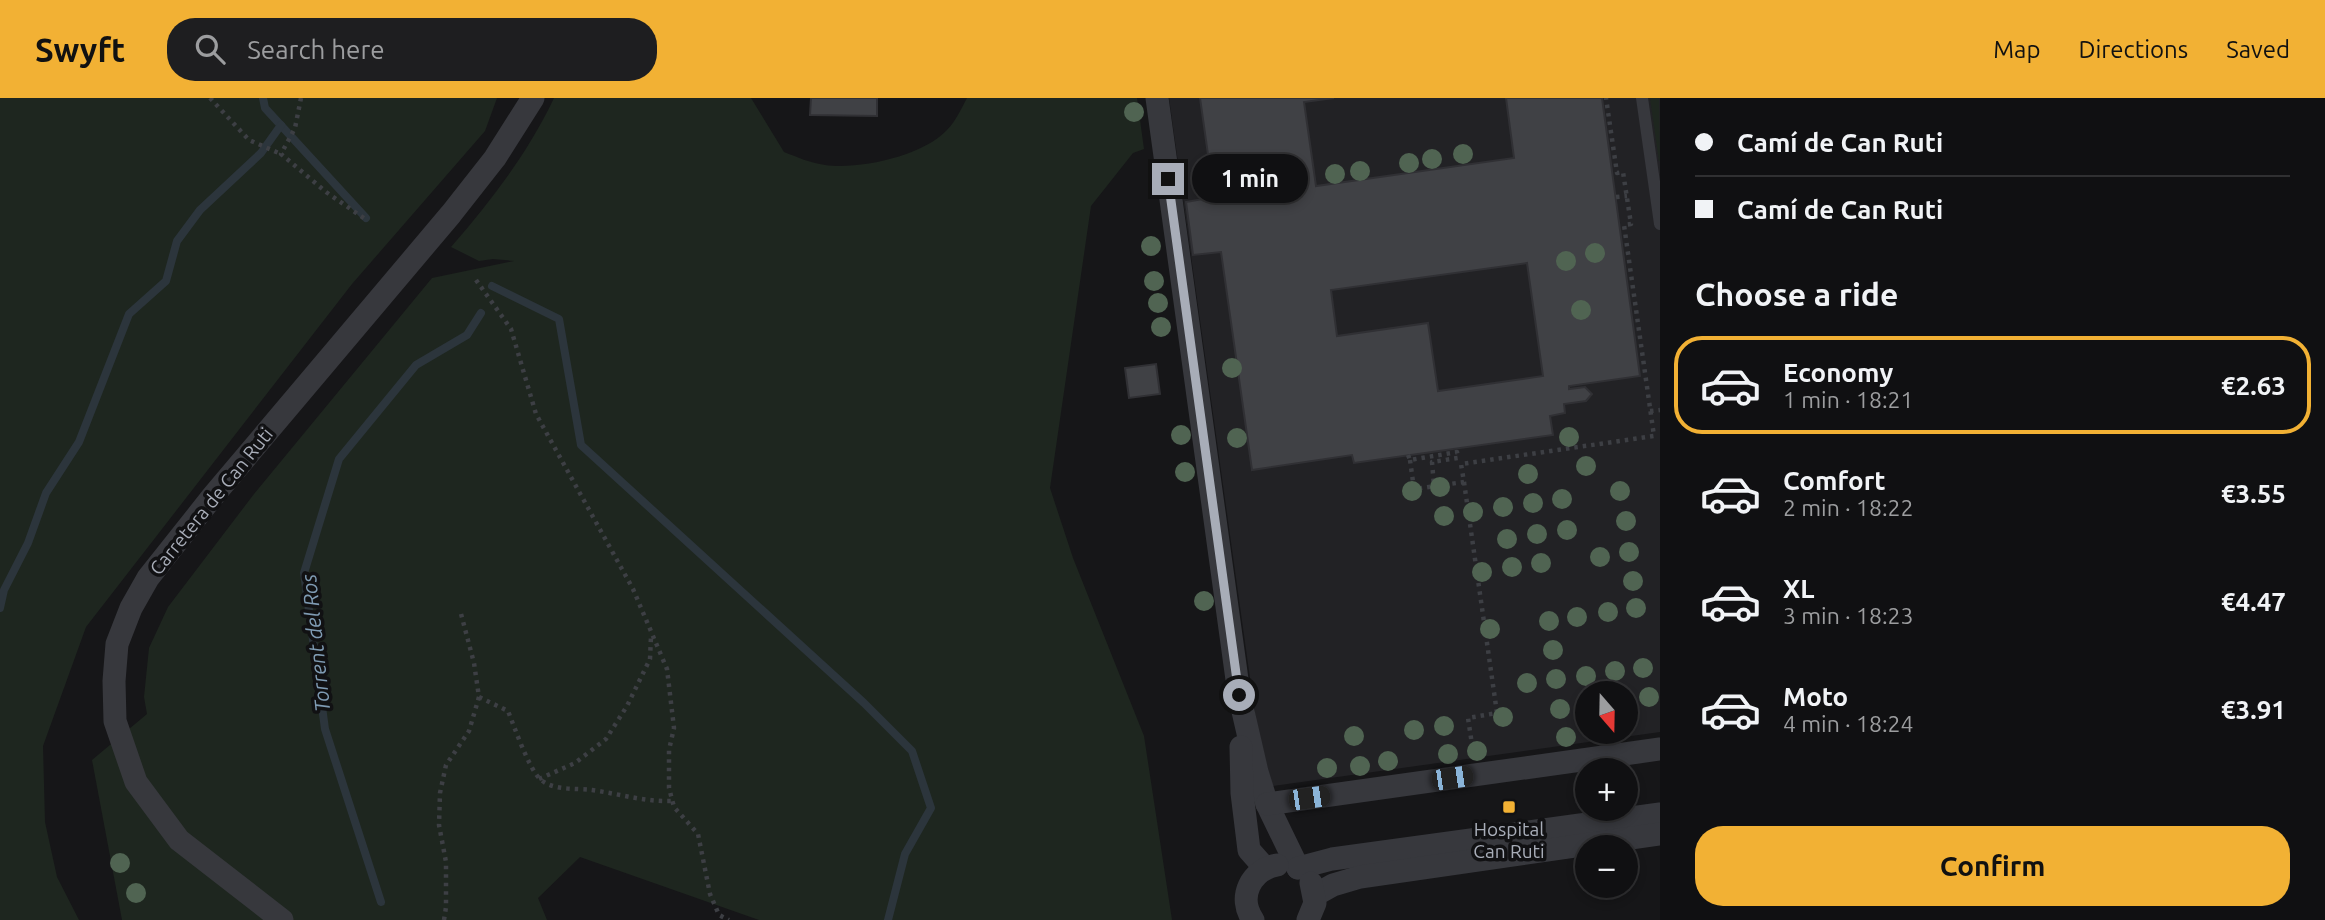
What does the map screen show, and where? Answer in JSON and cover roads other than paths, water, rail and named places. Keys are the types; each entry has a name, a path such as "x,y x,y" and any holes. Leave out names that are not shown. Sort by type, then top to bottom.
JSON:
{"street":[{"name":"Carretera de Can Ruti","path":"282,920 179,840 136,782 115,722 117,644 131,608 148,578 451,214 495,158 533,98"},
{"path":"1157,98 1239,695 1267,804 1298,868 1308,878 1315,895 1314,910 1309,920"},
{"path":"1239,695 1242,793 1249,850 1265,868"},
{"path":"1267,804 1660,749"},
{"path":"1253,920 1247,907 1247,888 1255,875 1265,868 1279,864 1298,868 1332,859 1660,814"},
{"path":"1315,895 1360,877 1660,834"}],"lane":[{"path":"1642,98 1660,224"}],"waterway":[{"path":"263,98 265,108 366,218"},
{"path":"0,608 4,590 28,543 46,493 79,442 129,314 166,281 177,241 200,210 261,153 281,125"},
{"path":"492,286 559,319 581,445 864,703 912,751 931,808 905,854 888,920"},
{"name":"Torrent del Ros","path":"381,902 325,729 304,573 339,459 416,365 467,335 481,313"}],"place":[{"name":"Hospital Can Ruti","path":"1509,807"}]}
